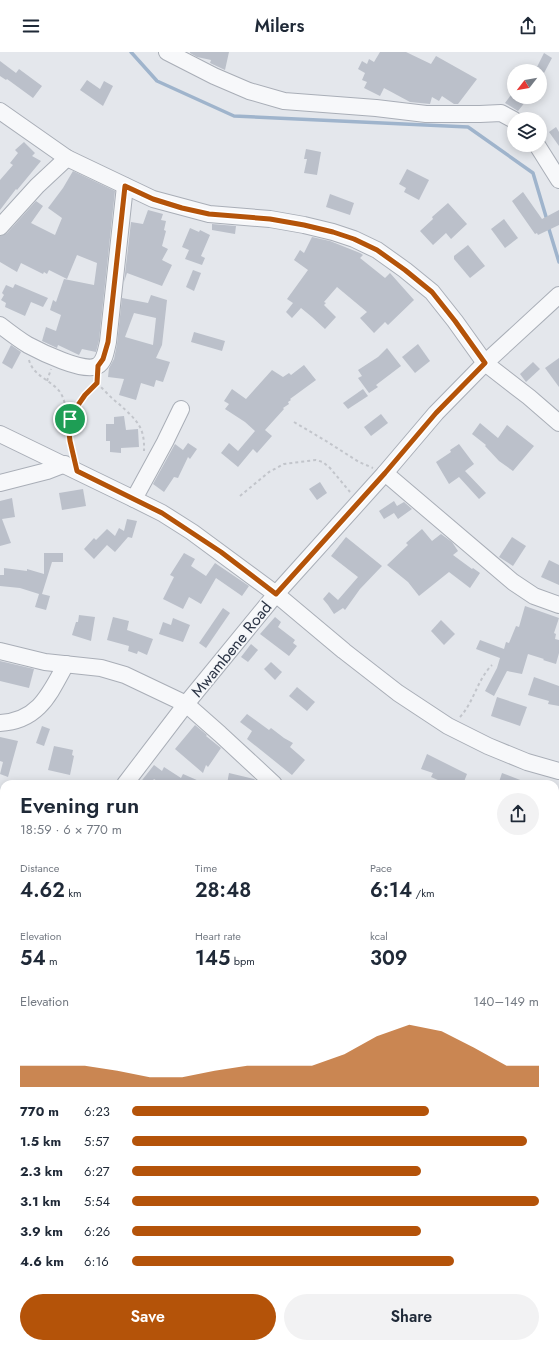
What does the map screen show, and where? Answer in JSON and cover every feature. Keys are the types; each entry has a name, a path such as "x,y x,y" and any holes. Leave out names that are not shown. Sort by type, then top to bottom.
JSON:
{"street":[{"path":"172,53 248,91 284,101 376,108 426,114 501,113 507,116"},
{"path":"0,111 67,158 153,199 209,214 270,219 304,225 333,232 377,250 432,292 485,363 524,392 559,423"},
{"path":"541,152 559,180"},
{"path":"0,227 37,186 67,158"},
{"path":"0,326 27,344 54,358 91,368 98,366 103,359 108,342 125,186"},
{"name":"Mwambene Road","path":"128,780 186,704 276,594 385,473 436,413 485,363 559,295"},
{"path":"134,499 181,409"},
{"path":"0,434 162,513 192,532 276,594 398,694 448,726 520,760 559,771"},
{"path":"0,483 47,471 71,468"},
{"path":"385,473 513,582 534,596 559,605"},
{"path":"0,650 45,662 101,668 125,675 186,704 270,780"},
{"path":"0,723 11,722 27,716 41,705 50,693 66,664"}],"path":[{"path":"27,344 31,367 59,391 70,419"},
{"path":"71,468 68,433 70,419 85,395 97,383 98,366"},
{"path":"97,383 132,414 140,424 143,433 144,456"},
{"path":"294,422 359,462 385,473"},
{"path":"240,496 275,468 284,464 316,460 323,462 330,468 359,502"},
{"path":"448,726 465,712 483,675 492,665"}],"building":[{"path":"190,52 229,52 225,70 210,63 211,60 197,57"},
{"path":"380,52 406,52 431,64 436,56 477,79 458,104 454,104 442,96 439,101 432,97 430,104 410,102 384,88 380,96 364,88 367,82 362,80 365,73 358,69 362,61 367,64 369,59 374,62"},
{"path":"544,53 552,58 547,67 547,64 538,64"},
{"path":"0,61 16,73 19,69 42,86 33,98 7,79 6,80 0,76"},
{"path":"87,80 100,89 104,81 113,86 103,106 80,90"},
{"path":"507,100 507,104 524,104 518,111 505,103"},
{"path":"556,127 559,132 559,146 549,132"},
{"path":"24,142 35,153 32,156 41,161 17,190 16,189 0,210 0,180 13,165 10,163 18,153 15,150"},
{"path":"306,149 321,152 317,175 304,173 307,159 304,159"},
{"path":"407,169 429,180 419,200 404,192 406,188 399,184"},
{"path":"73,171 115,191 99,340 96,352 82,349 79,355 58,345 57,348 42,341 46,327 56,331 61,315 50,310 53,300 56,302 64,279 94,285 97,263 77,255 67,279 49,270 47,274 44,272 43,274 21,263 17,272 0,262 0,236 7,233 36,201 43,206 31,223 55,235 62,218 48,208 63,188"},
{"path":"523,192 542,219 559,210 559,225 538,235 537,233 535,234 512,201"},
{"path":"330,194 354,203 350,215 326,207"},
{"path":"448,203 467,224 451,239 446,233 433,245 420,231 433,219 432,217"},
{"path":"148,210 163,214 161,220 166,221 164,230 166,231 162,246 168,249 162,260 172,265 162,286 127,273 124,282 131,222 143,224"},
{"path":"504,219 518,238 505,248 491,229"},
{"path":"212,224 236,226 235,234 212,230"},
{"path":"190,228 199,232 200,230 210,235 201,256 205,258 202,265 185,259 189,250 182,247"},
{"path":"312,237 330,241 360,253 363,255 360,258 385,278 390,273 414,300 388,325 385,322 374,333 360,318 367,312 337,287 324,302 326,303 324,305 336,317 325,329 301,308 292,318 286,312 293,303 287,299 308,270 294,260 300,250 304,253"},
{"path":"468,245 485,266 470,278 454,259 454,256"},
{"path":"193,270 201,273 194,291 186,287"},
{"path":"15,284 48,298 43,307 31,302 25,316 5,307 6,303 1,300 4,295 2,293 6,285 13,288"},
{"path":"151,295 167,300 162,345 156,358 170,362 163,382 156,380 154,387 141,383 136,400 119,395 124,379 108,377 109,368 114,359 117,344 122,298 148,303","holes":["134,313 156,318 153,345 125,337"]},
{"path":"194,332 225,341 222,351 191,342"},
{"path":"418,344 430,361 415,373 402,357"},
{"path":"11,345 21,352 12,369 2,363"},
{"path":"387,348 401,366 376,385 378,387 369,393 358,378 362,376 358,370 378,357"},
{"path":"559,358 559,387 545,368"},
{"path":"533,362 540,369 526,382 520,374"},
{"path":"304,365 316,380 290,399 291,400 288,402 289,404 283,408 284,409 265,430 272,436 257,453 253,449 238,467 221,453 229,443 238,451 255,431 245,422 225,409 229,404 224,401 232,389 246,399 272,370 283,377 289,373 291,375"},
{"path":"363,389 368,396 348,409 343,403"},
{"path":"381,414 388,423 371,436 364,427"},
{"path":"124,416 126,430 138,429 139,447 121,448 121,453 110,452 110,441 106,441 106,424 114,424 114,417"},
{"path":"480,423 498,438 507,425 534,446 513,471 499,461 485,446 486,445 472,434"},
{"path":"188,443 197,449 190,459 188,457 178,478 174,477 164,492 153,484 175,444 183,450"},
{"path":"459,444 474,464 465,471 486,493 479,499 459,477 449,484 436,462 451,452 450,450"},
{"path":"320,482 327,493 317,500 309,489"},
{"path":"83,489 86,506 62,510 59,493"},
{"path":"12,498 15,517 2,519 11,543 0,546 0,501"},
{"path":"394,501 397,506 404,502 412,509 398,519 394,513 384,519 379,511"},
{"path":"127,519 137,521 132,538 128,537 115,552 107,545 94,559 84,549 94,538 96,540 107,529 115,536 119,528 124,531"},
{"path":"422,529 432,541 441,534 452,542 458,551 453,555 480,573 470,588 449,572 419,596 408,582 387,565 408,545 406,543"},
{"path":"346,537 382,566 360,589 345,610 343,608 334,614 323,599 329,592 338,600 358,577 331,556"},
{"path":"512,537 526,546 513,566 499,557"},
{"path":"44,553 63,553 63,562 52,562 42,594 50,596 46,610 35,607 39,594 20,588 0,586 0,575 4,575 4,568 27,571 27,569 44,574"},
{"path":"184,553 195,559 191,566 206,576 215,563 249,586 242,596 216,578 201,604 189,597 183,609 163,599 174,577 170,575"},
{"path":"549,560 559,565 559,585 541,577"},
{"path":"525,606 559,618 554,633 556,634 555,639 559,640 559,653 556,664 528,654 522,674 507,671 494,696 485,691 497,668 500,658 476,649 480,640 504,649 506,642 509,643 516,626 519,627"},
{"path":"223,608 230,613 206,648 199,643"},
{"path":"79,615 95,617 91,641 72,635 76,622 78,622"},
{"path":"113,617 129,621 127,630 153,639 147,655 138,651 137,654 128,651 129,646 107,640"},
{"path":"275,617 281,622 278,627 295,640 293,643 297,646 289,656 260,634"},
{"path":"173,618 190,625 183,642 159,634 163,622 171,625"},
{"path":"441,620 455,634 444,645 431,631"},
{"path":"251,644 258,650 248,662 241,657"},
{"path":"0,661 34,669 29,688 0,681"},
{"path":"271,662 282,672 275,680 264,669"},
{"path":"534,677 559,686 559,706 548,704 549,701 528,695"},
{"path":"297,687 315,702 307,711 289,696"},
{"path":"497,697 527,707 520,726 491,716"},
{"path":"247,714 269,730 271,728 293,743 290,747 305,760 292,775 247,739 252,731 240,722"},
{"path":"195,725 221,748 208,767 206,765 203,773 175,749"},
{"path":"42,726 50,729 44,746 36,743"},
{"path":"0,737 18,741 8,777 0,774 3,762 0,761"},
{"path":"54,746 73,750 72,755 74,756 70,775 48,770"},
{"path":"427,754 467,774 465,780 438,780 431,777 433,773 421,769"},
{"path":"154,765 162,771 164,767 181,778 183,774 197,780 154,779 142,780"},
{"path":"229,773 255,780 228,780"},
{"path":"502,773 520,780 500,780"}],"waterway":[{"path":"131,52 157,81 234,116 468,127 533,173 547,220"},
{"path":"548,226 559,262"}],"route":[{"path":"125,186 153,199 182,208 209,214 270,219 304,225 354,239 377,250 432,292 485,363 436,413 385,473 276,594 221,552 162,513 77,471 68,433 70,419 85,395 97,383 98,366 103,359 108,342 125,186"}]}
